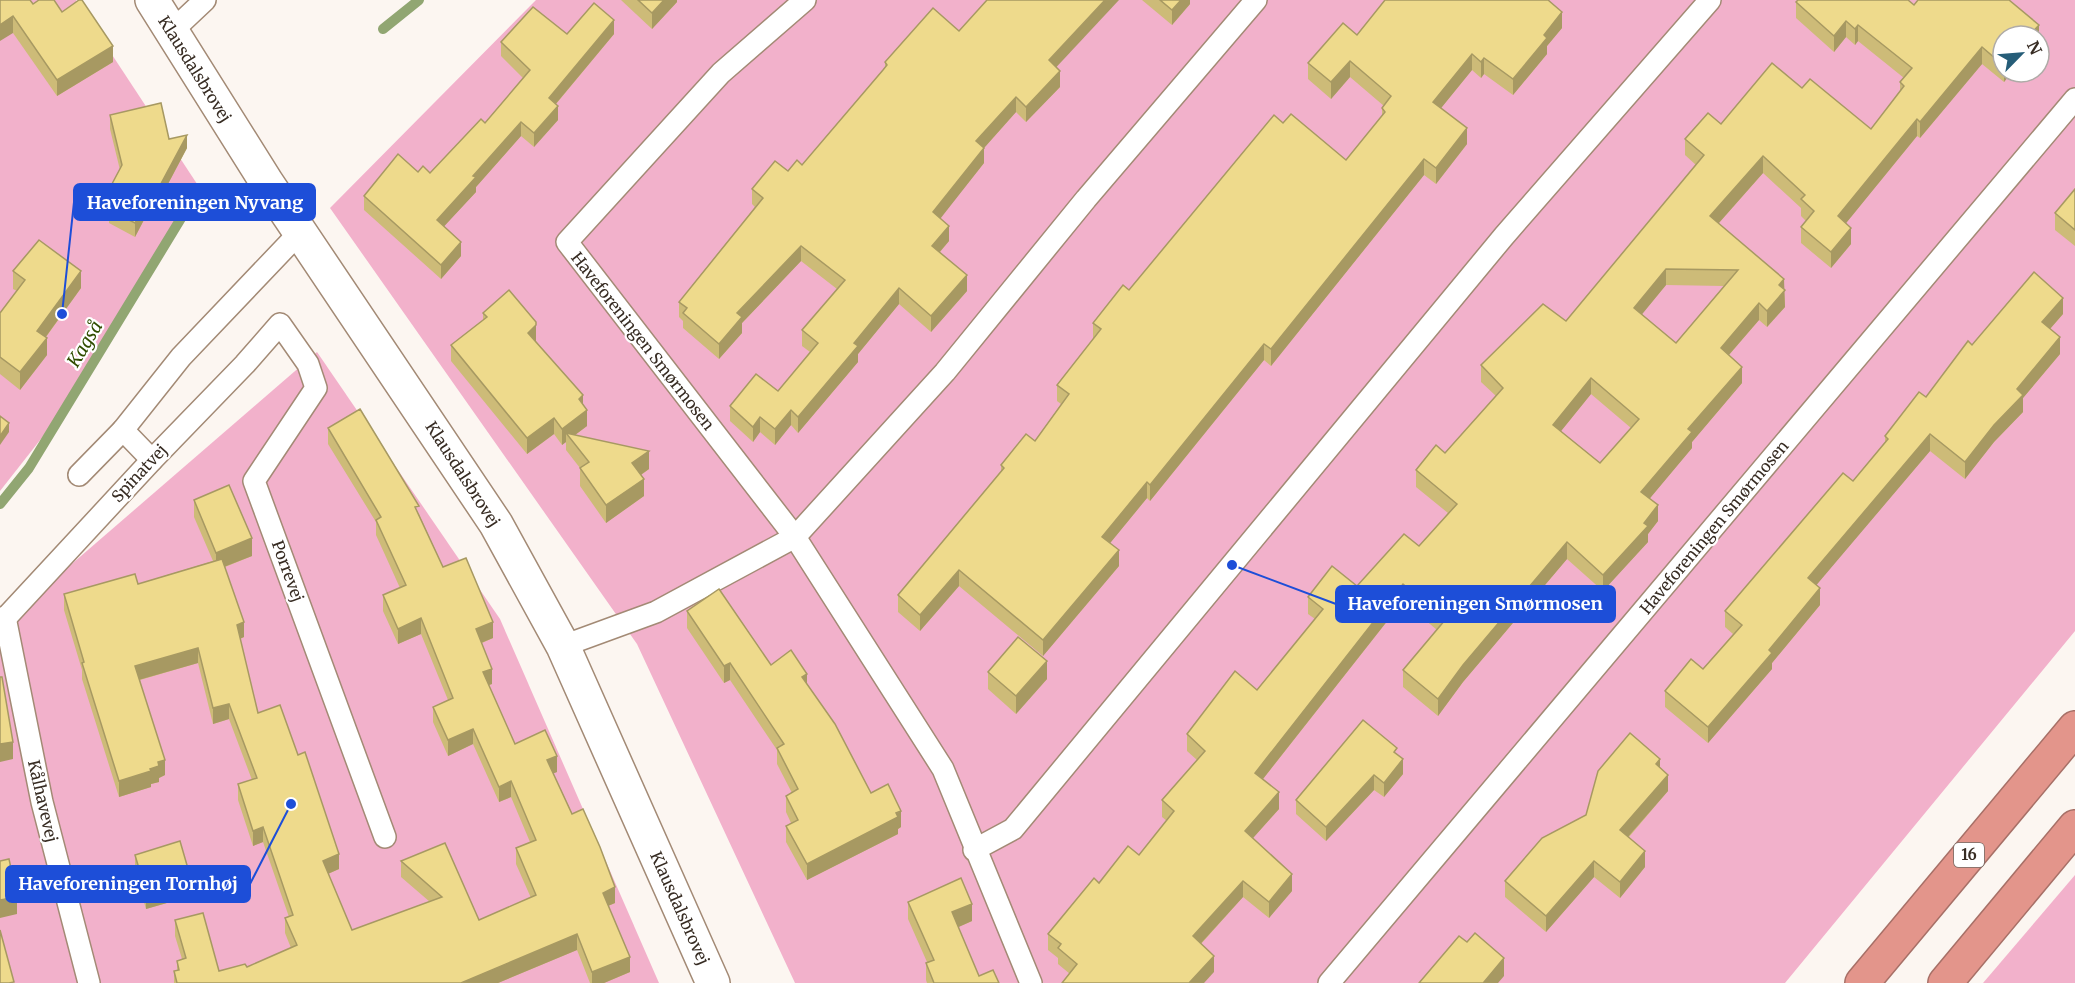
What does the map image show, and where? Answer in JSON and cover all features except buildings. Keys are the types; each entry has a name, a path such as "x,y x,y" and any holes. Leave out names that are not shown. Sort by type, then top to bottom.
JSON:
{"highway":[{"name":"16","path":"1862,983 2075,728"},
{"path":"1945,983 2075,827"}],"street":[{"name":"Klausdalsbrovej","path":"152,0 301,231 496,524 563,646 713,983"}],"lane":[{"path":"171,32 205,0"},
{"name":"Haveforeningen Smørmosen","path":"805,0 722,73 567,242 795,537 943,769 974,850 1031,983"},
{"path":"563,646 656,612 795,537 945,372 1086,199 1256,0"},
{"path":"974,850 1013,829 1504,236 1710,0"},
{"name":"Haveforeningen Smørmosen","path":"1329,983 2075,99"},
{"path":"79,475 123,430 181,357 301,231"},
{"name":"Spinatvej","path":"3,621 152,460 246,364 280,324"},
{"name":"Porrevej","path":"280,324 308,364 316,388 254,481 385,837"},
{"path":"123,430 152,460"},
{"name":"Kålhavevej","path":"3,621 42,802 89,983"}],"shaded area":[{"path":"0,0 76,0 203,193 44,435 0,491"},
{"path":"536,0 2075,0 2075,631 1785,983 795,983 637,644 330,208"},
{"path":"317,352 500,619 659,983 0,983 0,626"},
{"path":"2075,875 2075,983 1983,983"}],"waterway":[{"name":"Kagså","path":"383,29 419,0"},
{"name":"Kagså","path":"0,504 29,468 194,197"}],"place":[{"name":"Haveforeningen Nyvang","path":"62,314"},
{"name":"Haveforeningen Smørmosen","path":"1232,565"},
{"name":"Haveforeningen Tornhøj","path":"291,804"}]}
